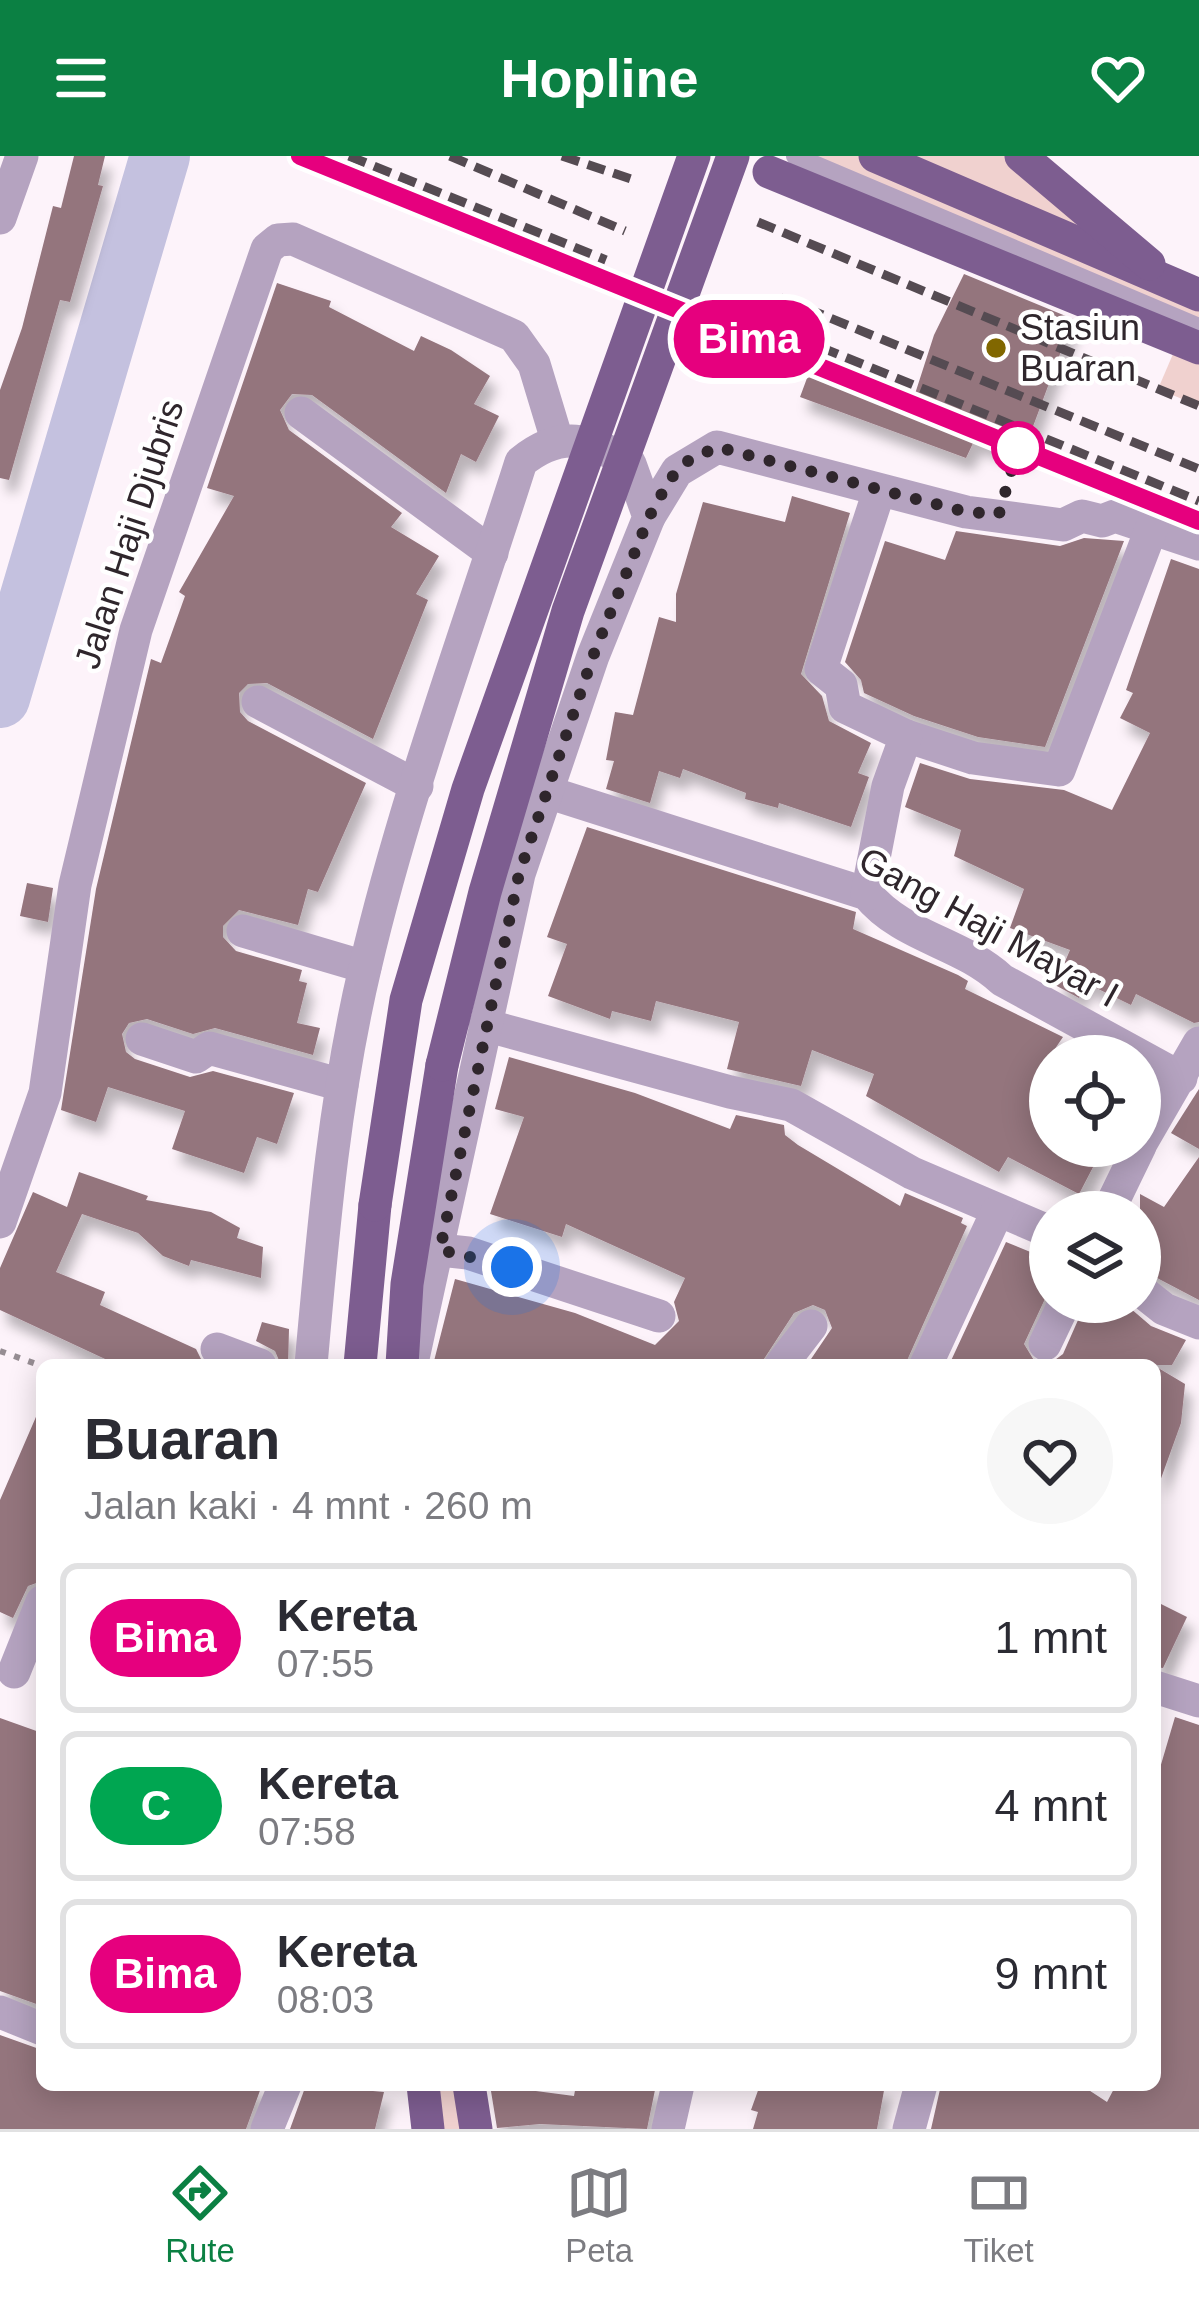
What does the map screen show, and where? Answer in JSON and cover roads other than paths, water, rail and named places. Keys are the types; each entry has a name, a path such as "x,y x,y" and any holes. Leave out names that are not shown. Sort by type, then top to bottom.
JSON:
{"main road":[{"path":"361,1359 375,1205 406,1000 468,788 694,156"},
{"path":"402,1359 407,1283 442,1065 484,892 568,610 734,156"},
{"path":"875,156 1186,290"},
{"path":"1022,156 1186,290"},
{"path":"779,161 1199,348"},
{"path":"424,2091 428,2129"},
{"path":"470,2091 476,2129"}],"street":[{"path":"0,218 20,160"},
{"name":"Jalan Haji Djubris","path":"0,1222 45,1093 75,884 136,630 267,249 278,240 293,239 514,336 534,364 557,440"},
{"path":"301,413 492,553"},
{"path":"311,1359 320,1226 365,967 521,462 557,440 580,439 631,464 649,517"},
{"path":"413,1359 519,874 593,656 649,517 677,471 717,447 966,512 1063,524 1082,516 1102,520 1115,516 1199,544"},
{"path":"879,491 821,669 841,685 845,707 906,736 995,763 1058,770 1152,526"},
{"path":"258,702 417,787"},
{"path":"867,894 888,786 906,736"},
{"name":"Gang Haji Mayar I","path":"547,792 867,894 887,919 981,961 1002,980 1181,1078"},
{"path":"243,931 365,967"},
{"path":"485,1025 730,1092 772,1098 1029,1224"},
{"path":"142,1040 196,1057 209,1048 342,1085"},
{"path":"1161,1111 1199,1043"},
{"path":"929,1359 997,1212"},
{"path":"440,1250 468,1252 659,1316"},
{"path":"1161,1307 1199,1323"},
{"path":"1045,1344 1055,1323"},
{"path":"786,1359 811,1326"},
{"path":"217,1348 245,1359"},
{"path":"19,1674 36,1621"},
{"path":"1161,1691 1199,1701"},
{"path":"0,2012 36,2027"},
{"path":"267,2129 283,2091"},
{"path":"668,2129 677,2091"},
{"path":"910,2129 920,2091"}],"lane":[{"path":"779,161 1199,327"}],"waterway":[{"path":"0,698 160,156"}],"railway":[{"path":"300,156 600,278"},
{"path":"349,156 606,260"},
{"path":"450,156 625,231"},
{"path":"562,156 634,180"},
{"path":"758,222 1199,406"},
{"path":"781,298 1199,469"},
{"path":"712,324 1199,521"},
{"path":"771,327 1199,501"}],"train":[{"name":"Bima","path":"300,156 1199,521"}],"place":[{"name":"Stasiun Buaran","path":"996,348"}]}
